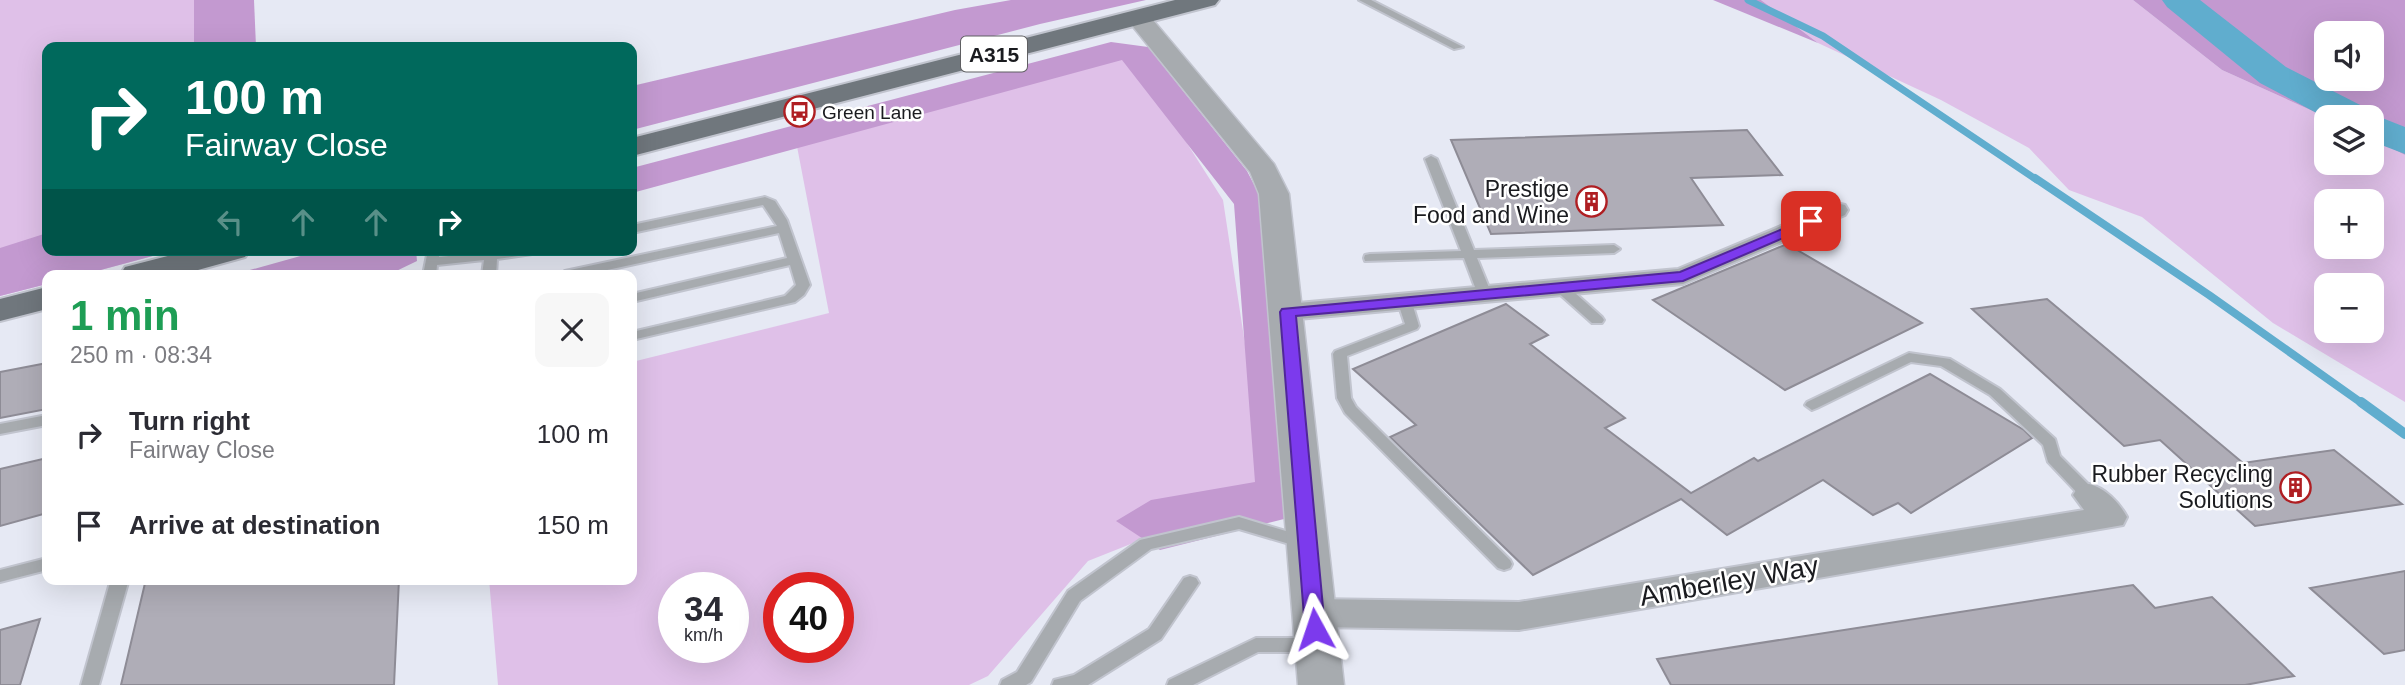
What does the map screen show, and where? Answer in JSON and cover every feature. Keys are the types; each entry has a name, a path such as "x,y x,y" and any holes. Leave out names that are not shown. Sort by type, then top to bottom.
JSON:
{"main road":[{"name":"A315","path":"637,145 1206,0"},
{"path":"157,270 210,256"},
{"path":"0,310 42,299"}],"street":[{"path":"1138,18 1264,170 1274,194 1321,685"},
{"path":"1287,312 1683,276 1836,210"},
{"name":"Amberley Way","path":"1315,629 1519,616 2111,517 2089,495"}],"lane":[{"path":"1364,0 1458,47"},
{"path":"1431,159 1485,295"},
{"path":"637,228 765,201 771,204 784,228 803,285 790,299 637,335"},
{"path":"588,270 784,228"},
{"path":"1370,258 1614,249"},
{"path":"432,262 467,256 491,256 490,270"},
{"path":"637,297 795,260"},
{"path":"1560,287 1597,320"},
{"path":"1405,303 1412,327 1340,354 1344,398 1350,410 1504,564"},
{"path":"1812,405 1909,357 1945,362 2004,401 2050,443 2053,458 2089,495"},
{"path":"0,429 42,421"},
{"path":"1009,685 1024,677 1074,596 1146,544 1240,523 1308,543"},
{"path":"0,576 42,565"},
{"path":"1061,685 1078,682 1155,635 1190,583"},
{"path":"90,685 118,585"},
{"path":"1176,685 1256,645 1315,629"}],"shaded area":[{"path":"0,0 194,0 194,42 42,42 42,256 153,256 101,270 42,270 42,285 0,296"},
{"path":"194,0 254,0 256,42 194,42"},
{"path":"1011,0 1146,0 1040,24 637,129 637,85 955,10"},
{"path":"1713,0 1761,0 1818,43"},
{"path":"1761,0 2133,0 2222,70 2314,112 2314,175 2384,175 2384,144 2405,155 2405,402 2273,323 2142,217 2069,190 2029,148 1941,100 1818,43"},
{"path":"2133,0 2405,0 2405,155 2384,144 2384,105 2314,105 2314,112 2222,70"},
{"path":"1111,42 1148,47 1247,171 1266,208 1288,518 1160,550 1116,521 1151,500 1255,482 1234,204 1122,60 637,192 637,167"},
{"path":"1129,52 1223,200 1270,508 1176,526 1088,561 988,676 969,685 498,685 490,585 637,585 637,361 829,313 795,136"},
{"path":"42,235 42,256 153,256 101,270 42,270 42,285 0,296 0,248"},
{"path":"300,256 417,256 417,261 398,270 250,270"}],"building":[{"name":"Prestige Food and Wine","path":"1747,130 1782,175 1691,178 1723,225 1491,234 1451,140"},
{"path":"1787,244 1922,323 1785,390 1653,300"},
{"path":"2047,299 2243,463 2334,450 2402,504 2255,526 2160,440 2124,446 1972,309"},
{"path":"1506,304 1548,335 1530,344 1625,418 1605,428 1691,493 1754,458 1758,461 1930,374 2024,430 2032,438 1911,513 1898,503 1873,515 1823,480 1727,535 1681,499 1533,575 1390,437 1416,425 1353,369"},
{"path":"42,364 42,410 0,418 0,372"},
{"path":"42,459 42,514 0,526 0,469"},
{"path":"2405,571 2405,650 2384,654 2310,588"},
{"path":"145,585 399,585 394,685 121,685"},
{"path":"2133,585 2155,608 2212,597 2294,676 2245,685 1671,685 1657,659"},
{"path":"40,619 20,685 0,685 0,630"}],"waterway":[{"path":"1748,0 1823,36 2037,180"},
{"path":"2179,0 2273,75 2331,105"},
{"path":"2384,132 2405,142"},
{"path":"2035,178 2209,295 2363,404"},
{"path":"2361,402 2405,434"}],"place":[{"name":"Green Lane","path":"799,112"},
{"name":"Prestige Food and Wine","path":"1592,202"},
{"name":"Rubber Recycling Solutions","path":"2296,487"}],"route":[{"path":"1315,629 1287,312 1683,276 1811,221"}]}
